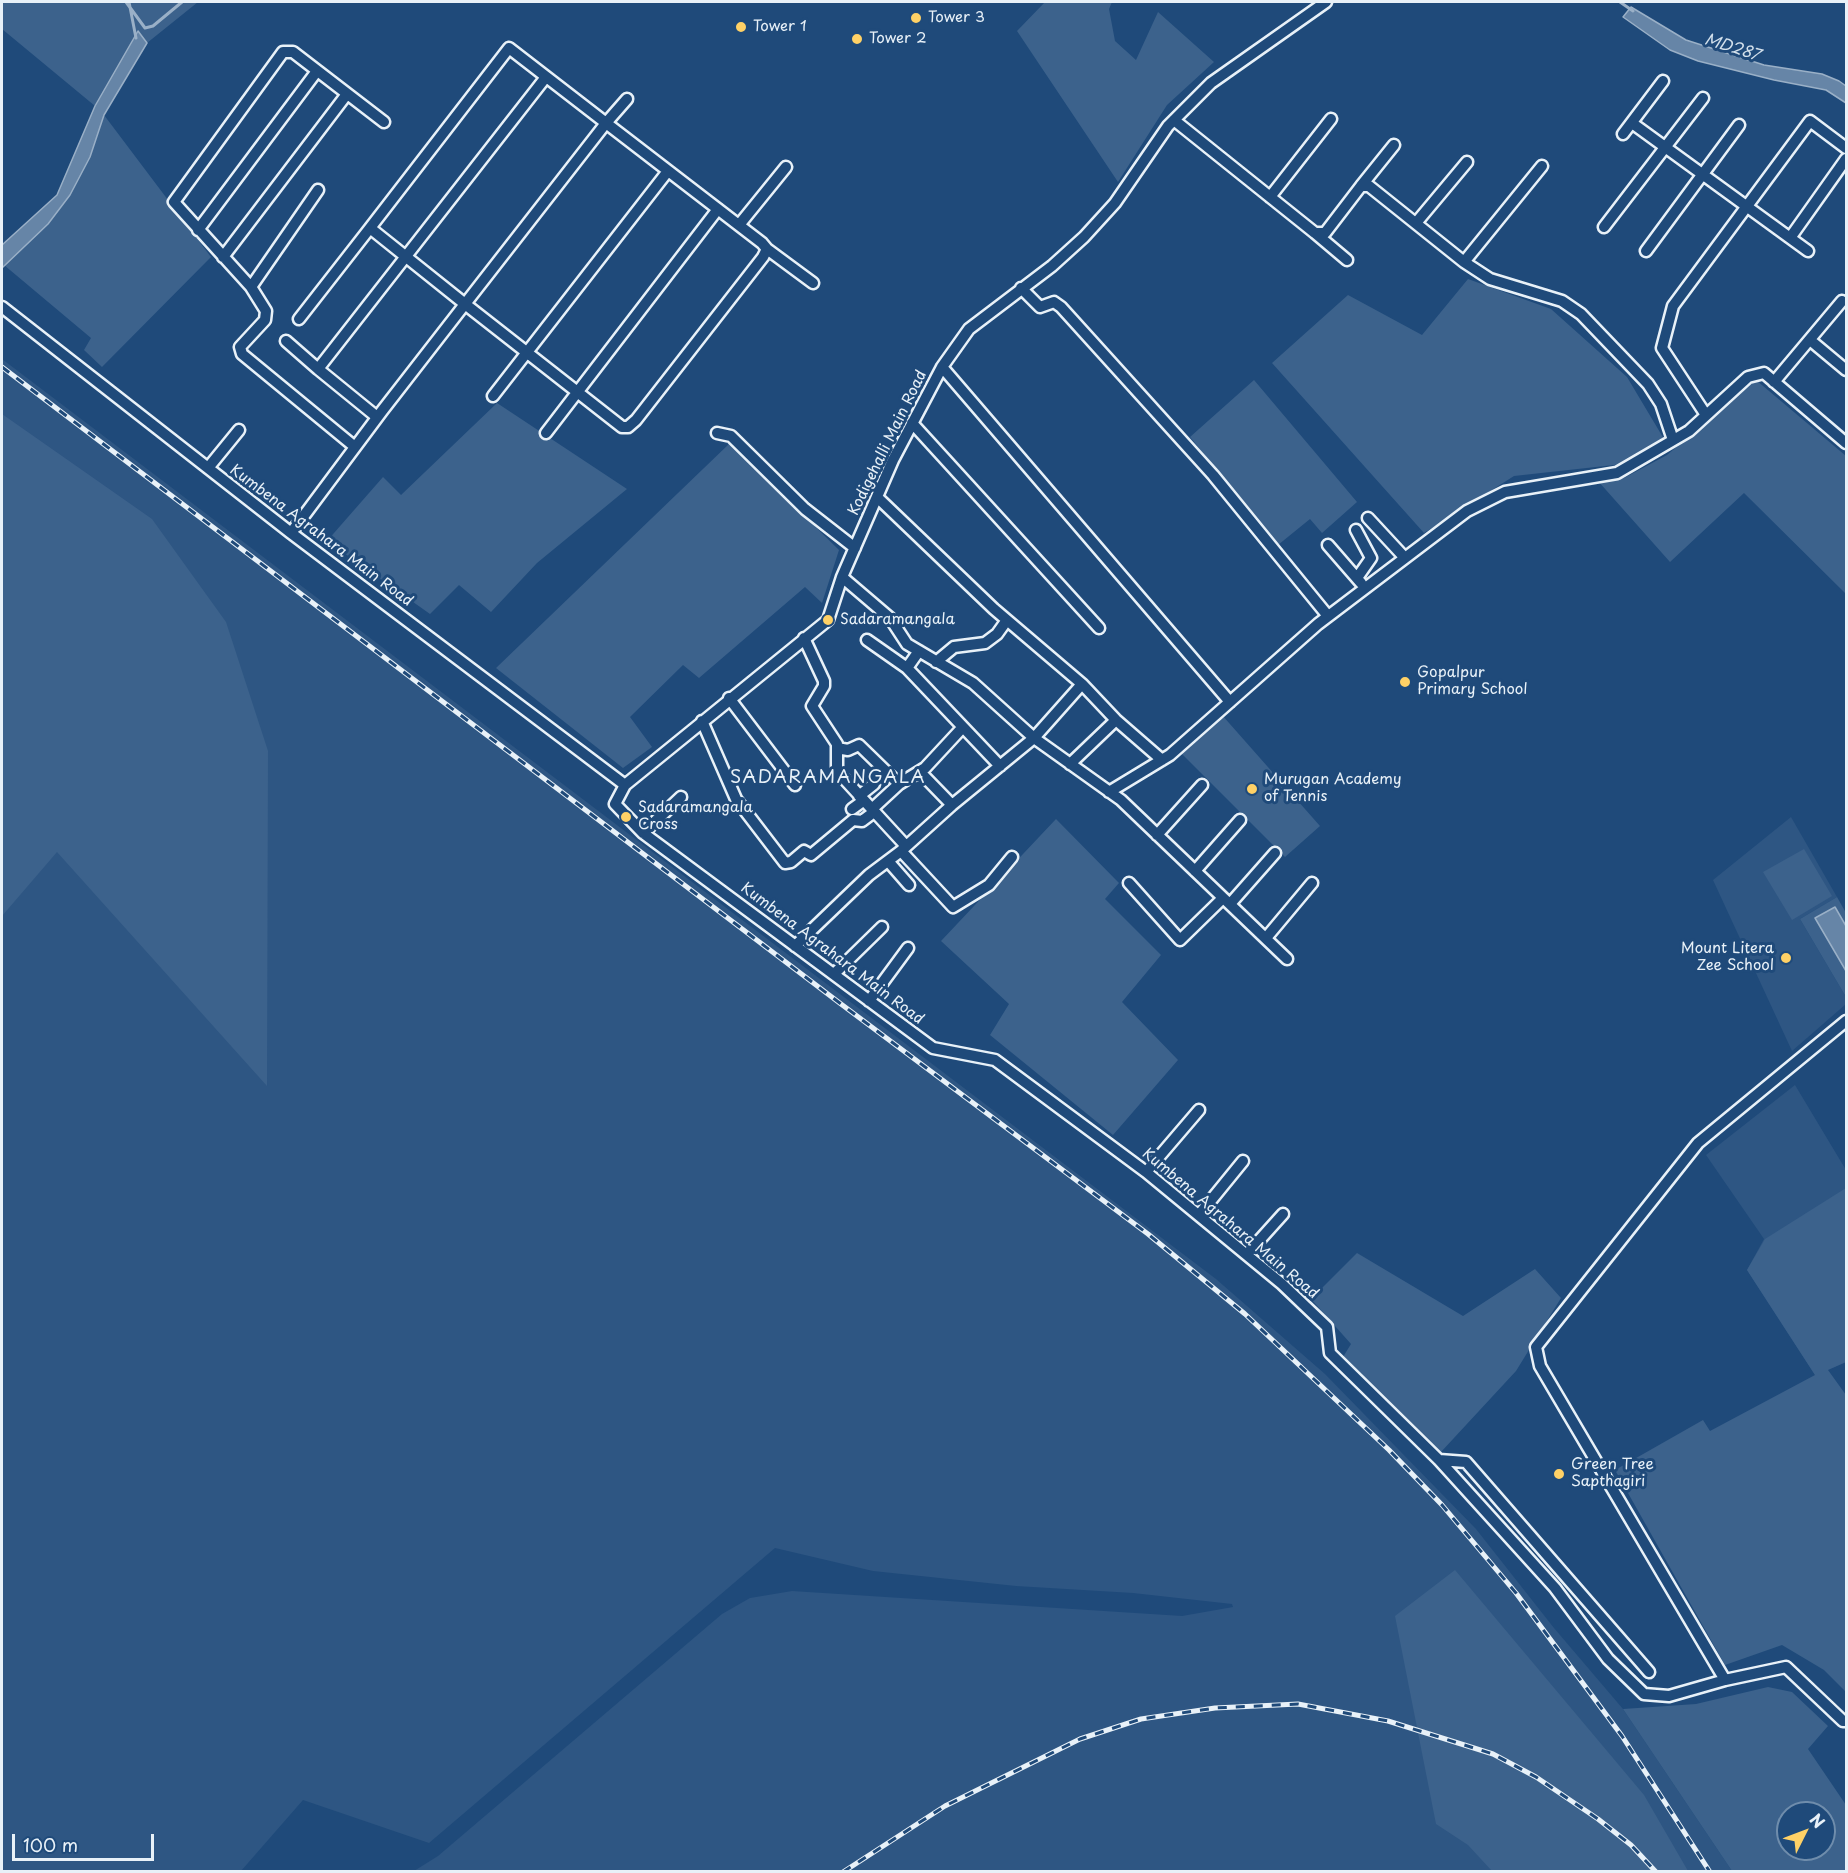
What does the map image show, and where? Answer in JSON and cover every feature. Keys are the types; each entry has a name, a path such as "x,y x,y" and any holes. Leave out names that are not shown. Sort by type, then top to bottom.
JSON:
{"street":[{"name":"Kodigehalli Main Road","path":"625,785 729,698 828,620 842,577 912,423 942,367 969,329 1052,266 1084,237 1115,202 1173,120 1211,83 1326,2"},
{"path":"299,319 509,48 813,283"},
{"path":"355,447 242,354 240,346 265,320 266,311 251,287 174,202 283,52 292,52 384,122"},
{"path":"198,230 317,71"},
{"path":"318,369 546,77"},
{"path":"1623,134 1663,81"},
{"path":"223,257 347,94"},
{"path":"1604,227 1703,98"},
{"path":"291,532 377,417 627,99"},
{"path":"1270,197 1331,119"},
{"path":"1173,120 1347,260"},
{"path":"1706,415 1662,348 1673,306 1810,121 1846,147"},
{"path":"1632,123 1808,251"},
{"path":"1646,251 1739,125"},
{"path":"1315,233 1325,233 1394,145"},
{"path":"1790,238 1846,159"},
{"path":"1416,223 1467,162"},
{"path":"1464,262 1542,166"},
{"path":"739,225 786,167"},
{"path":"493,396 525,351 668,171"},
{"path":"1361,186 1374,189 1464,262 1490,279 1562,302 1581,314 1648,384 1661,404 1673,440"},
{"path":"251,287 318,190"},
{"path":"546,433 718,209"},
{"path":"370,228 622,427 628,427 767,249"},
{"path":"1021,288 1040,307 1054,302 1061,307 1213,475 1328,616"},
{"path":"1774,382 1842,301"},
{"name":"Kumbena Agrahara Main Road","path":"2,307 291,532 625,785 615,804 643,833 933,1048 995,1060 1146,1172 1247,1254 1327,1327 1330,1353 1439,1460 1555,1588 1608,1659 1644,1694 1669,1696 1725,1680 1786,1667 1843,1721 1846,1721"},
{"path":"286,340 377,417"},
{"path":"1810,340 1846,370"},
{"path":"942,367 1230,702"},
{"path":"1109,792 1162,760 1328,616 1365,587 1467,511 1505,492 1617,473 1689,431 1748,377 1764,374 1846,443"},
{"path":"912,423 1100,628"},
{"path":"208,468 238,430"},
{"path":"717,433 731,436 812,515 855,548"},
{"path":"877,497 1007,620 1082,684 1116,720 1162,760"},
{"path":"1368,518 1405,558"},
{"path":"1356,530 1371,558 1357,578"},
{"path":"1328,545 1365,587"},
{"path":"842,577 890,618 907,644 973,683 1034,738 1109,792 1287,958"},
{"path":"936,662 954,646 985,643 997,634 1007,620"},
{"path":"804,638 824,681 824,686 812,706 837,748 837,771 953,907 989,885 1012,857"},
{"path":"867,640 907,668 1000,765"},
{"path":"907,668 919,651"},
{"path":"795,946 829,911 1034,738 1082,684"},
{"path":"729,698 795,785"},
{"path":"1070,764 1116,720"},
{"path":"702,721 736,799 785,863 791,862 804,851 811,855 853,820 862,821 900,784 920,772 963,727"},
{"path":"837,748 848,750 859,745 900,784"},
{"path":"920,772 952,805"},
{"path":"852,809 874,784"},
{"path":"1156,835 1202,785"},
{"path":"643,833 681,797"},
{"path":"1195,872 1240,820"},
{"path":"1129,884 1179,940 1226,901 1275,853"},
{"path":"888,861 909,885"},
{"path":"1266,938 1312,883"},
{"path":"834,974 882,927"},
{"path":"869,1000 908,948"},
{"path":"1725,1680 1540,1366 1536,1347 1698,1143 1846,1021"},
{"path":"1146,1172 1199,1110"},
{"path":"1199,1215 1243,1161"},
{"path":"1247,1254 1283,1214"},
{"path":"1439,1460 1466,1462 1649,1672"}],"shaded area":[{"path":"2,2 198,2 147,43 138,32 95,106 2,29"},
{"path":"1045,2 1112,2 1109,9 1115,41 1136,60 1158,12 1214,62 1167,105 1118,182 1017,31"},
{"path":"1631,7 1686,40 1764,65 1822,74 1839,81 1846,86 1846,103 1826,90 1698,61 1670,50 1623,17"},
{"path":"138,31 147,43 104,115 90,157 70,195 48,224 2,268 2,245 57,195 95,106"},
{"path":"104,115 211,257 102,367 84,350 91,338 4,265 48,224 70,195 90,157"},
{"path":"1468,279 1551,309 1627,377 1664,439 1623,464 1514,476 1424,533 1272,363 1348,295 1422,335"},
{"path":"2,359 1216,1279 1325,1374 1476,1529 1554,1628 1623,1709 1732,1871 414,1871 438,1856 722,1614 750,1598 792,1591 1182,1616 1233,1607 1232,1604 1133,1593 1016,1586 873,1571 775,1548 429,1843 303,1800 241,1871 2,1871"},
{"path":"1254,380 1357,502 1322,533 1310,519 1278,545 1190,437"},
{"path":"1756,380 1846,456 1846,594 1744,493 1670,562 1598,481 1624,478 1667,455"},
{"path":"497,403 627,489 537,563 491,612 459,585 430,614 327,541 383,477 401,495"},
{"path":"2,414 152,519 226,622 268,751 267,1086 57,852 2,916"},
{"path":"730,443 839,550 822,603 805,587 699,678 683,665 630,717 652,747 623,768 496,668"},
{"name":"Murugan Academy of Tennis","path":"1222,715 1320,826 1285,857 1180,752"},
{"name":"Mount Litera Zee School","path":"1791,817 1837,897 1800,919 1846,997 1846,1004 1792,1051 1713,880"},
{"path":"1056,819 1119,883 1105,899 1161,955 1122,1002 1178,1060 1113,1135 990,1035 1009,1004 941,941"},
{"path":"1804,849 1832,896 1792,920 1763,872"},
{"path":"1837,897 1846,913 1846,997 1800,919"},
{"path":"1835,907 1846,926 1846,971 1815,918"},
{"path":"1795,1085 1846,1170 1846,1362 1815,1375 1747,1270 1764,1239 1706,1155"},
{"path":"1846,1188 1846,1362 1828,1370 1846,1395 1846,1692 1824,1670 1782,1645 1725,1665 1615,1470 1703,1420 1710,1431 1815,1375 1747,1270 1765,1239"},
{"path":"1357,1253 1463,1316 1535,1269 1561,1298 1516,1371 1441,1452 1343,1357 1351,1344 1311,1299"},
{"path":"1455,1570 1644,1795 1688,1871 1492,1871 1468,1845 1436,1824 1395,1616"},
{"path":"1768,1687 1792,1692 1828,1726 1808,1749 1846,1805 1846,1871 1732,1871 1623,1709 1696,1704"}],"waterway":[{"path":"126,2 145,28 153,26 182,2"},
{"path":"129,2 136,38"},
{"name":"MD287","path":"1620,2 1633,11"}],"railway":[{"path":"2,367 841,1004 1148,1234 1245,1314 1389,1450 1442,1505 1516,1593 1622,1736 1710,1872"},
{"path":"843,1872 945,1806 1080,1739 1141,1719 1215,1708 1298,1704 1388,1721 1493,1754 1536,1777 1598,1819 1631,1845 1656,1872"}],"place":[{"name":"Tower 3","path":"916,18"},
{"name":"Tower 1","path":"741,27"},
{"name":"Tower 2","path":"857,39"},
{"name":"Sadaramangala","path":"828,620"},
{"name":"Gopalpur Primary School","path":"1405,682"},
{"name":"Murugan Academy of Tennis","path":"1252,789"},
{"name":"Sadaramangala Cross","path":"626,817"},
{"name":"Mount Litera Zee School","path":"1786,958"},
{"name":"Green Tree Sapthagiri","path":"1559,1474"}],"district":[{"name":"SADARAMANGALA","path":"828,778"}]}
